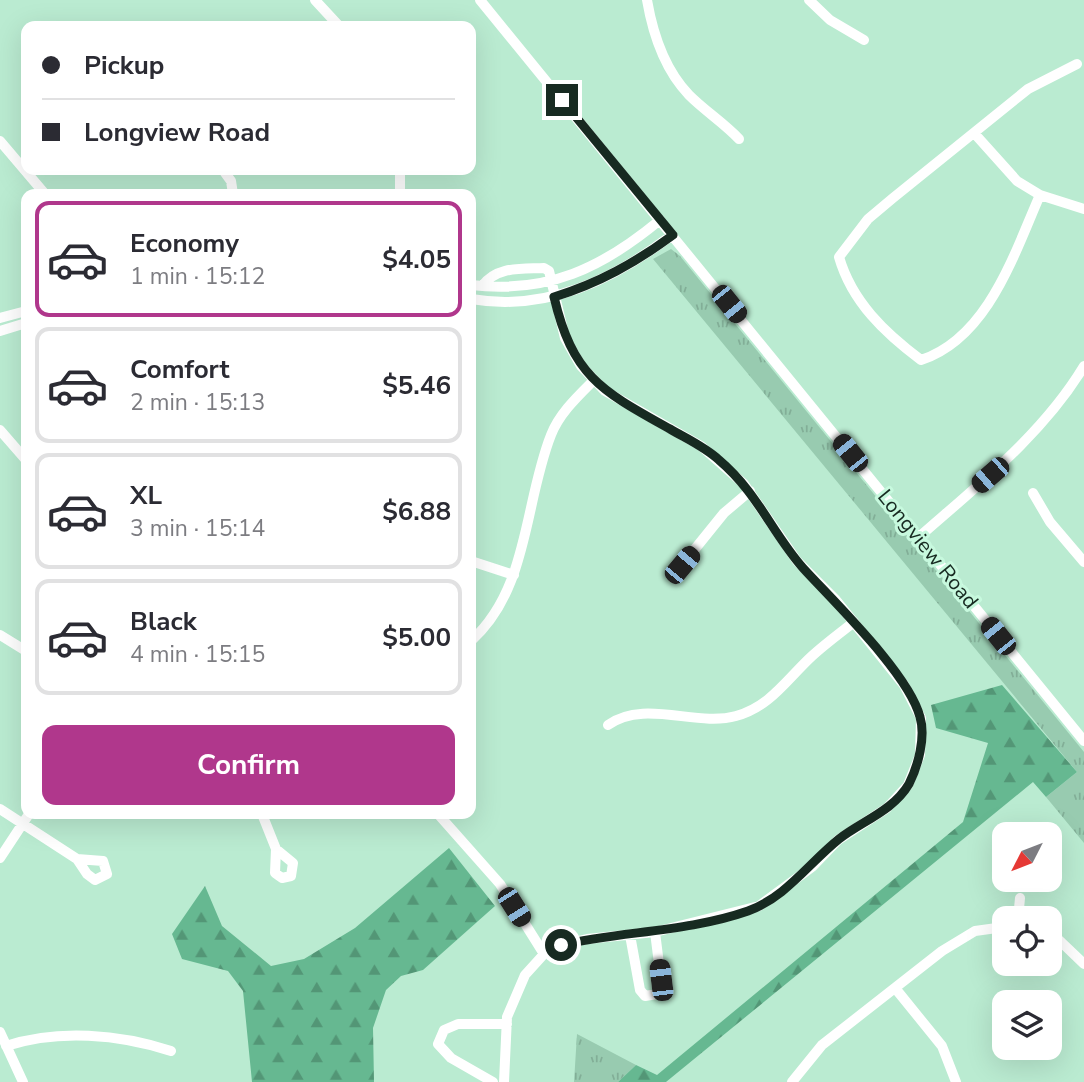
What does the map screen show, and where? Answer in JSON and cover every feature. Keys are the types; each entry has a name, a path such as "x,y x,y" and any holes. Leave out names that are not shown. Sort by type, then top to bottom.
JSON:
{"street":[{"path":"315,0 334,21"},
{"name":"Longview Road","path":"480,0 1084,741"},
{"path":"647,0 654,35 673,74 688,94 739,139"},
{"path":"809,0 830,20 864,40"},
{"path":"1040,195 992,298 972,323 938,354 921,360 892,338 864,307 845,276 839,257 868,219 1028,89 1077,64"},
{"path":"974,133 1000,166 1040,195 1084,209"},
{"path":"0,141 21,166"},
{"path":"29,175 41,189"},
{"path":"476,286 518,286 552,281 597,265 660,220"},
{"path":"476,299 530,300 554,297 599,282 640,259 673,235"},
{"path":"476,286 495,273 506,270 544,268 552,281 565,338 593,381 619,401 708,451 750,491 797,561 854,622 904,685 921,718 920,755 908,785 887,808 838,840 812,867 759,906 656,932 587,939 561,945 544,954 519,986 507,1024 504,1082"},
{"path":"0,318 21,312"},
{"path":"0,331 21,325"},
{"path":"919,537 1007,460 1070,389 1084,366"},
{"path":"476,635 498,610 514,575 551,435 568,408 593,381"},
{"path":"0,430 21,454"},
{"path":"682,565 724,513 750,491"},
{"path":"1033,493 1049,522 1084,562"},
{"path":"476,563 514,575"},
{"path":"608,725 637,715 713,720 754,710 774,696 811,657 854,622"},
{"path":"0,635 21,648"},
{"path":"0,809 77,859"},
{"path":"0,858 25,819"},
{"path":"264,819 276,849"},
{"path":"442,819 500,884 544,954"},
{"path":"1019,906 1020,898"},
{"path":"793,1082 822,1045 942,951 975,931 992,929"},
{"path":"630,935 640,990 645,996 651,997 657,994 661,980 656,932"},
{"path":"1062,943 1084,964"},
{"path":"895,988 942,1046 956,1082"},
{"path":"493,1082 451,1058 438,1044 444,1030 458,1024 507,1024"},
{"path":"0,1032 23,1082"},
{"path":"6,1046 37,1037 119,1038 171,1051"}],"green space":[{"path":"671,249 680,256 1084,752 1084,843 1046,797 1077,772 653,259"},
{"path":"1002,685 1077,772 1046,797 1033,782 666,1082 618,1082 636,1065 657,1075 963,822 988,743 936,728 931,705"},
{"path":"449,848 495,906 423,970 401,976 386,990 373,1028 374,1082 252,1082 243,991 228,971 182,959 172,934 205,886 222,926 271,966 304,959 355,928"},
{"path":"577,1034 636,1065 618,1082 574,1082"}],"route":[{"path":"561,945 587,939 656,932 748,911 759,906 812,867 838,840 887,808 908,785 920,755 921,718 904,685 835,599 797,561 759,502 733,471 701,446 605,391 593,381 573,354 560,324 554,297 599,282 640,259 673,235 562,100"}]}
